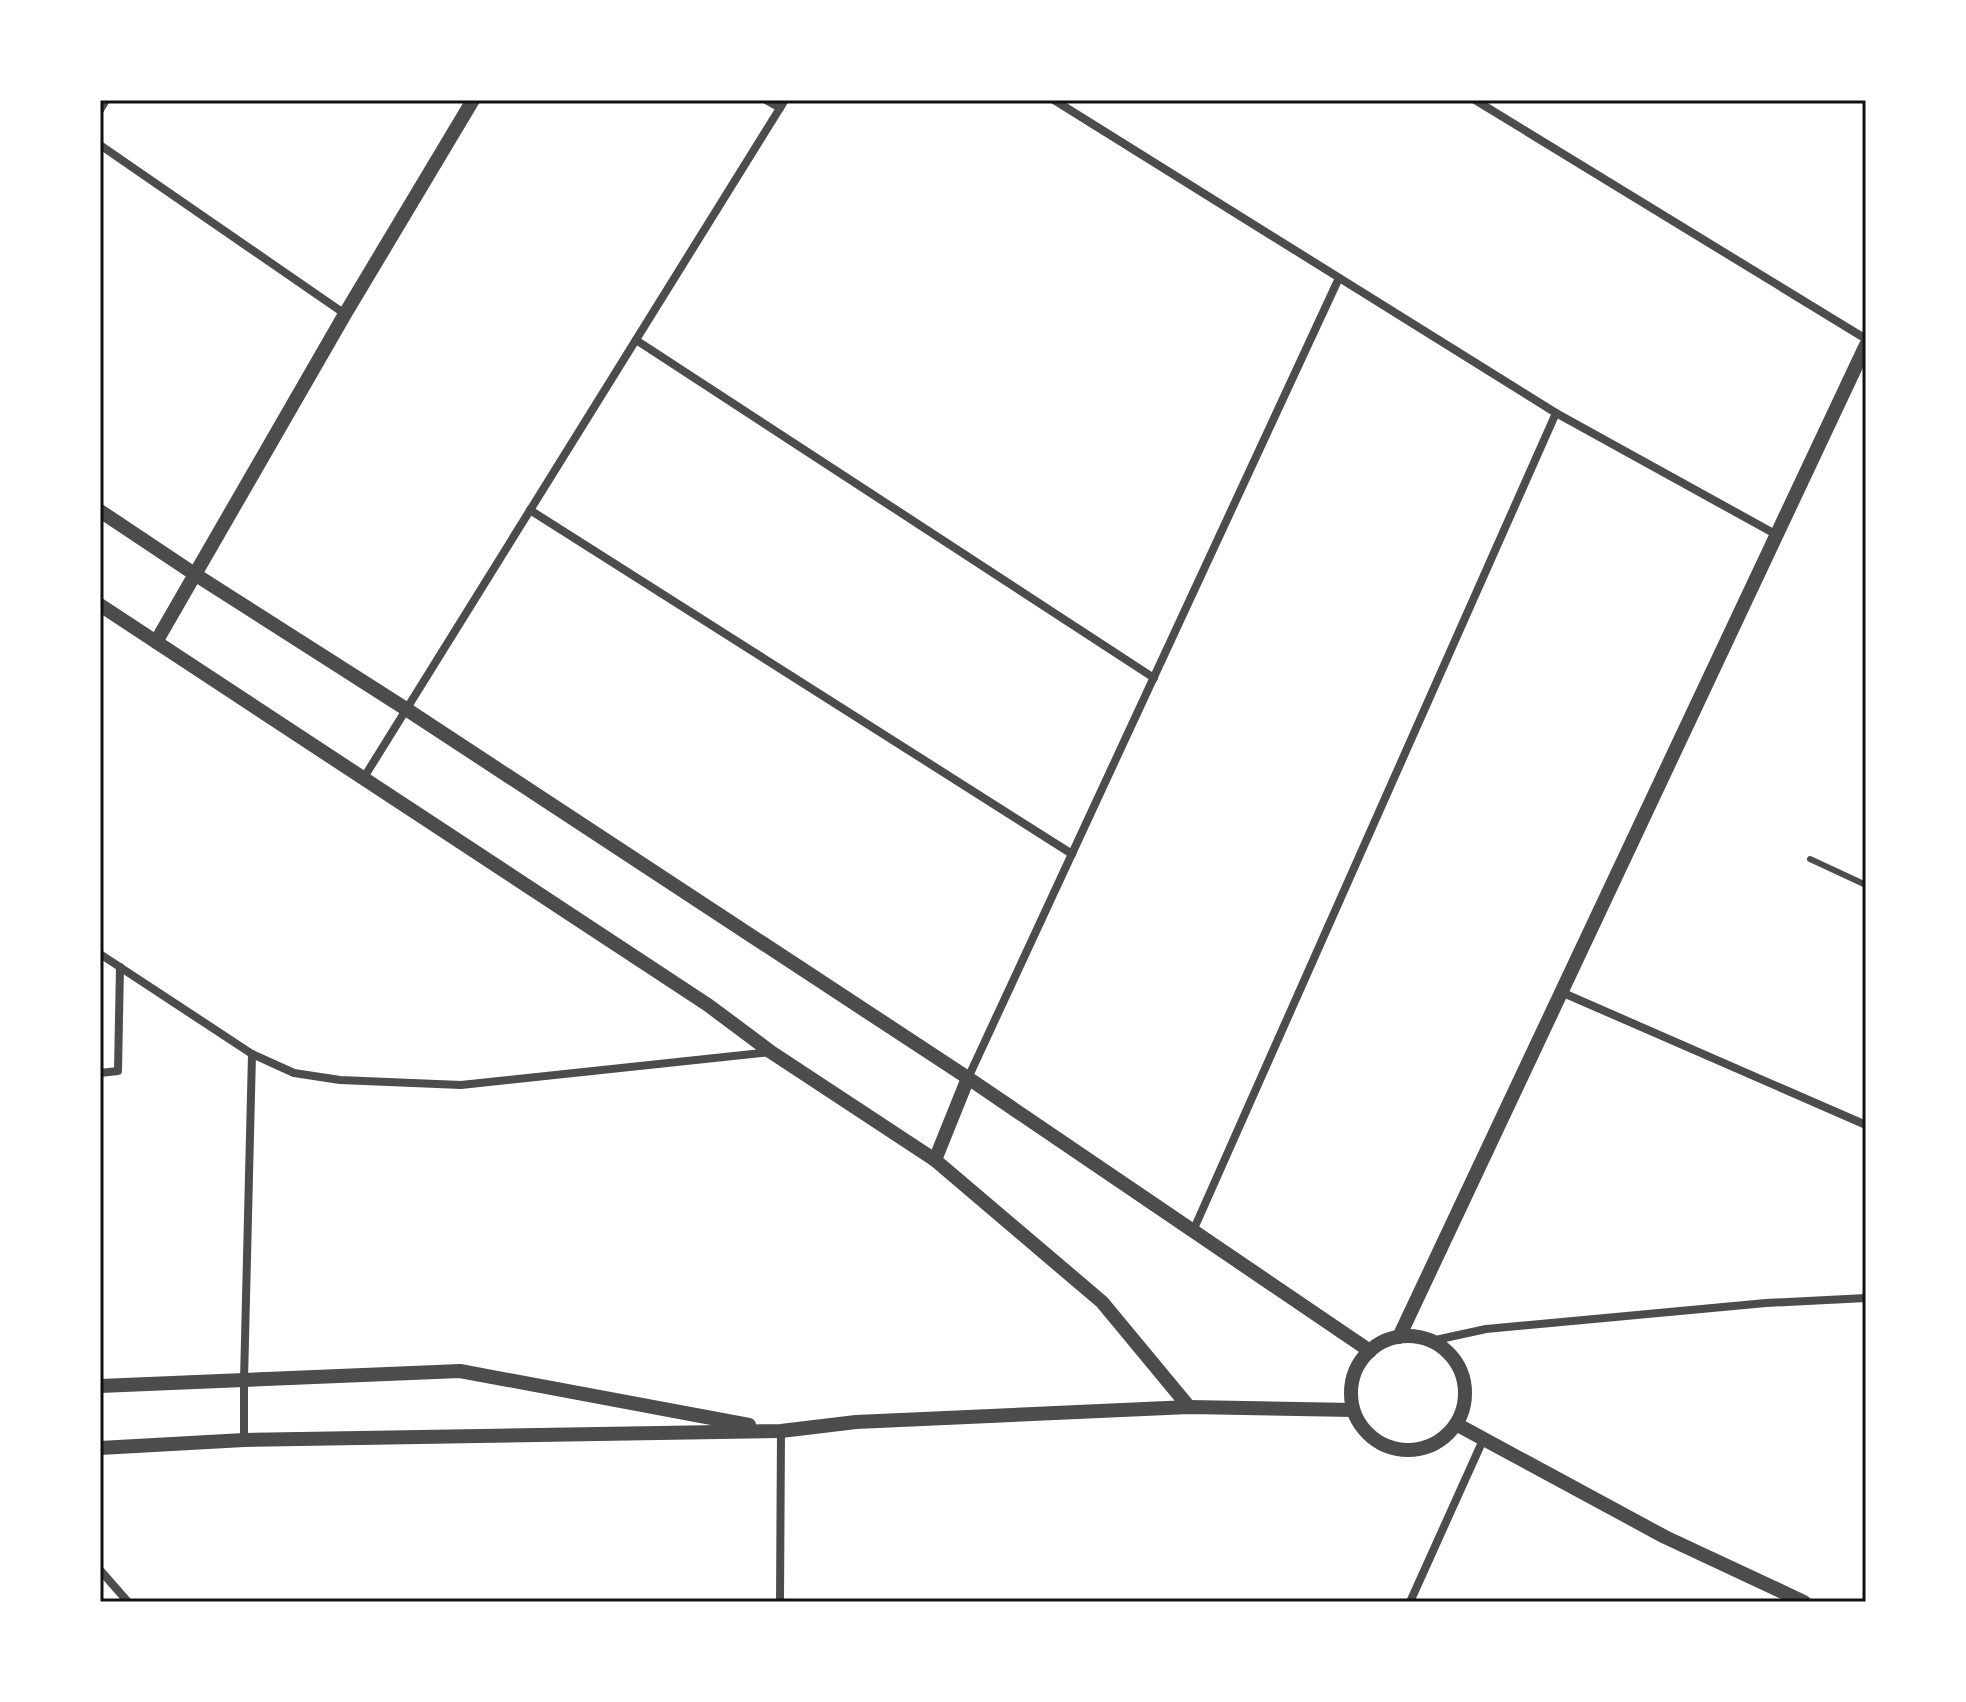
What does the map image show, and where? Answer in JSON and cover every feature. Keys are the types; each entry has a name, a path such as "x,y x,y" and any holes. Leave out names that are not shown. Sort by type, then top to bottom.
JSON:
{"street":[{"path":"100,110 106,100"},
{"path":"156,642 345,314 473,100"},
{"path":"363,779 783,104 766,100"},
{"path":"1054,100 1556,413 1777,535"},
{"path":"1399,1337 1866,342 1475,100"},
{"path":"100,145 345,314"},
{"path":"935,1160 968,1078 1339,278"},
{"path":"636,340 1154,678"},
{"path":"1193,1231 1556,413"},
{"path":"530,510 1072,854"},
{"path":"100,511 968,1078 1370,1351"},
{"path":"100,605 708,1005 771,1052 935,1160 1102,1302 1189,1407"},
{"path":"100,954 252,1054 294,1073 340,1080 461,1085 771,1052"},
{"path":"100,1073 118,1071 120,967"},
{"path":"1561,992 1866,1125"},
{"path":"244,1440 252,1054"},
{"path":"1431,1341 1486,1329 1766,1303 1866,1298"},
{"path":"1416,1336 1431,1341 1447,1352 1459,1368 1465,1386 1463,1406 1456,1424 1443,1438 1428,1447 1409,1450 1391,1448 1374,1440 1361,1427 1353,1410 1350,1394 1359,1363 1384,1341 1416,1336"},
{"path":"100,1386 460,1371 781,1431"},
{"path":"100,1448 244,1440 781,1431 856,1422 1189,1407 1353,1410"},
{"path":"1456,1424 1665,1537 1804,1602"},
{"path":"780,1602 781,1431"},
{"path":"1410,1602 1483,1440"},
{"path":"100,1570 128,1602"}],"lane":[{"path":"1810,859 1866,885"}]}
